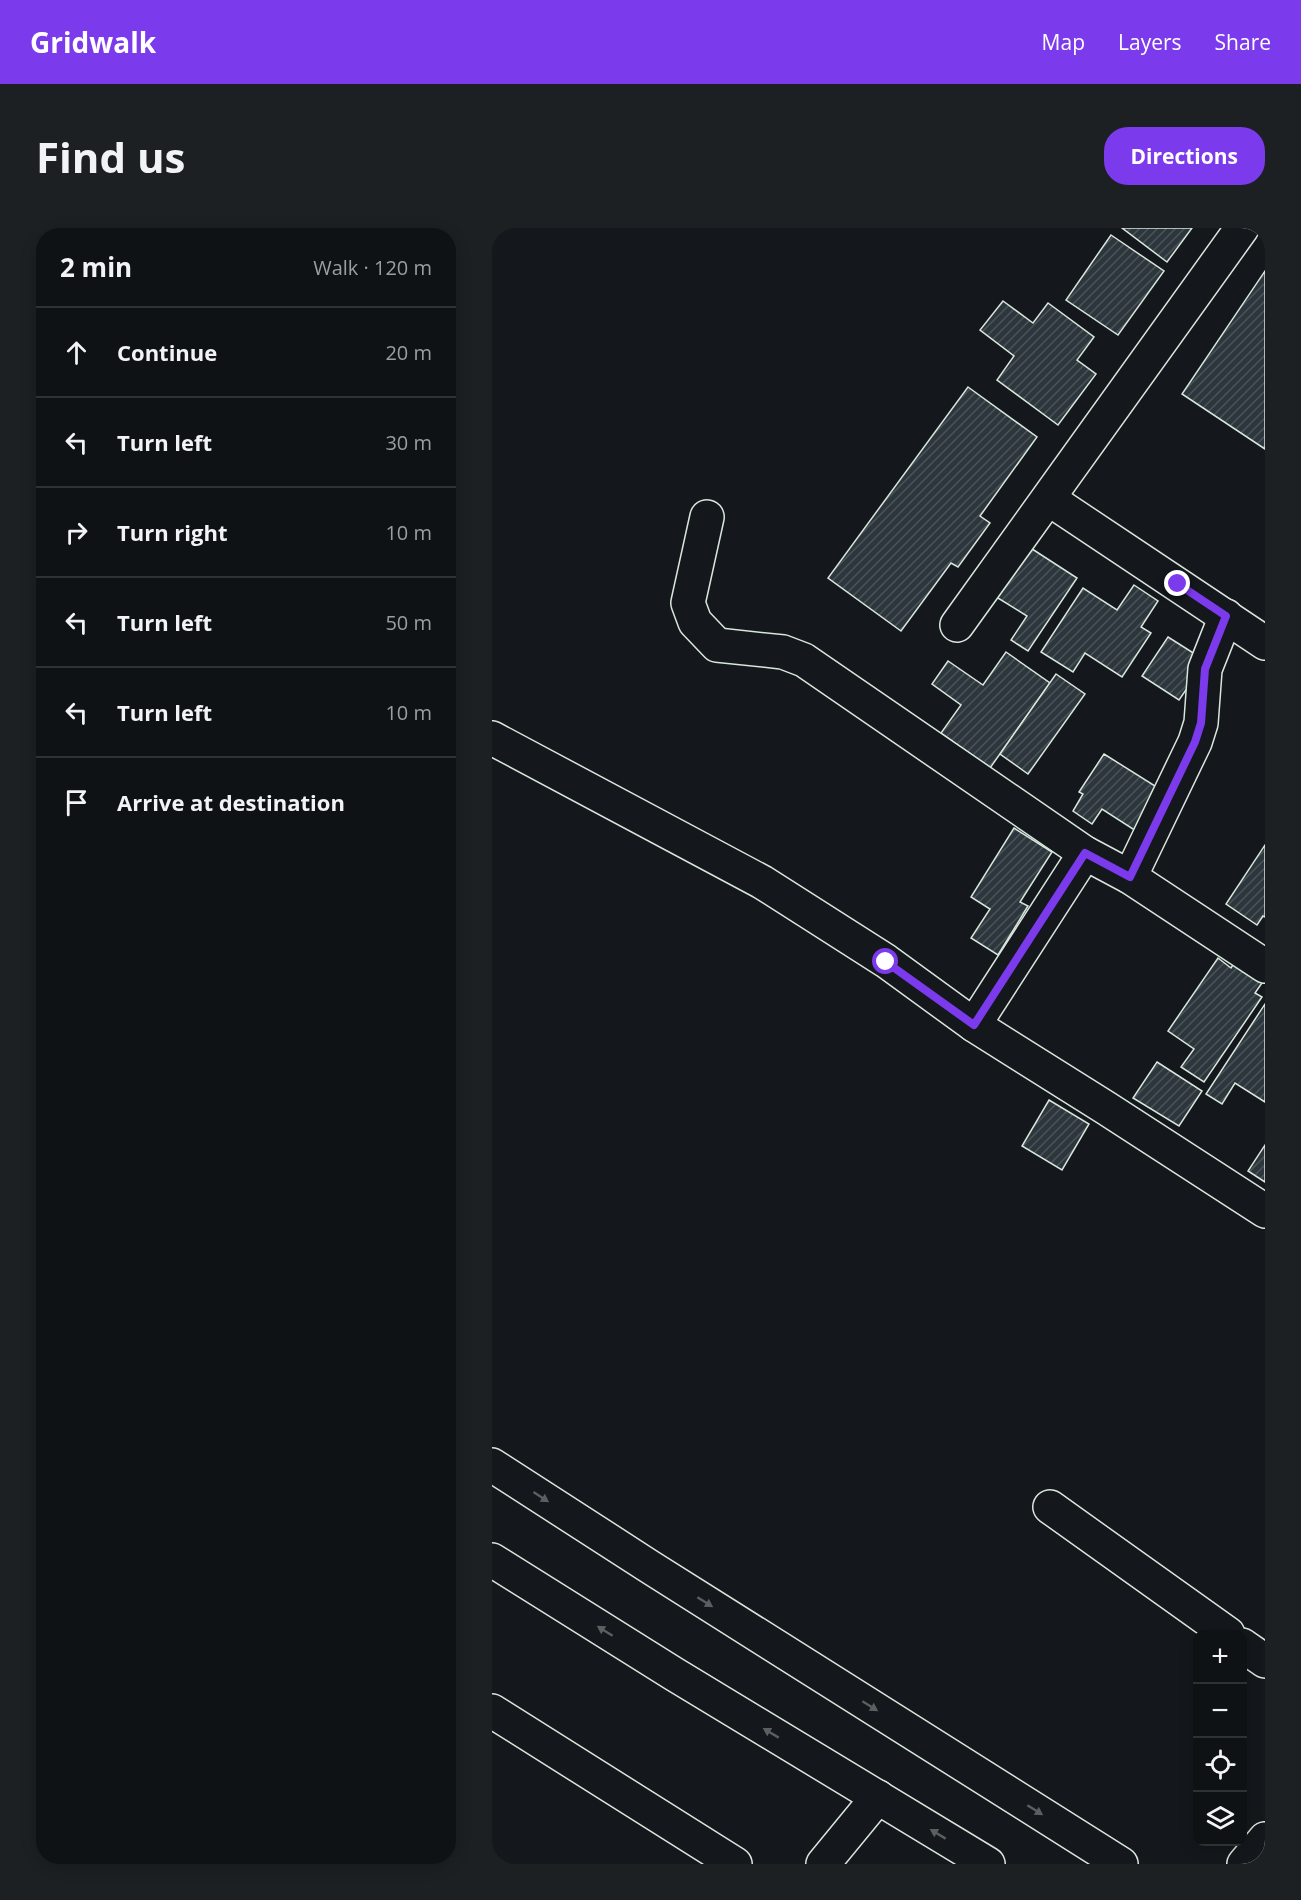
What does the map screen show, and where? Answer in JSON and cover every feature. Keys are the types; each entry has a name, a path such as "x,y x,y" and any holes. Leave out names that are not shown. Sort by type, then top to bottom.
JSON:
{"street":[{"path":"957,625 1050,499 1242,228"},
{"path":"1050,499 1265,643"},
{"path":"707,517 688,603 695,622 717,645 783,652 804,660 1085,853 1130,877 1265,966"},
{"path":"1130,877 1195,742 1201,723 1205,669 1226,616"},
{"path":"492,738 762,882 886,962 974,1025 1265,1211"},
{"path":"974,1025 1085,853"},
{"path":"492,1465 1121,1864"},
{"path":"1050,1507 1221,1630"},
{"path":"492,1560 674,1674 988,1864"},
{"path":"1247,1648 1265,1661"},
{"path":"492,1711 735,1864"},
{"path":"824,1864 878,1797"},
{"path":"1244,1864 1265,1839"}],"building":[{"path":"1122,228 1192,228 1167,262"},
{"path":"1111,235 1164,271 1118,335 1066,300"},
{"path":"1265,271 1265,449 1182,394"},
{"path":"1003,301 1033,323 1048,303 1094,337 1077,360 1096,374 1058,425 997,380 1014,356 980,330"},
{"path":"968,387 1037,437 980,516 990,523 958,567 951,563 901,631 828,578"},
{"path":"1026,545 1077,578 1028,651 1011,640 1027,616 993,595"},
{"path":"1134,585 1158,601 1141,627 1151,633 1122,677 1085,653 1073,672 1041,652 1083,588 1117,610"},
{"path":"1168,637 1206,661 1179,700 1142,676"},
{"path":"1006,652 1050,683 990,768 941,733 961,705 932,684 948,661 983,685"},
{"path":"1056,674 1085,694 1028,774 1000,754"},
{"path":"1104,754 1163,791 1136,831 1102,809 1092,824 1073,811 1083,794 1079,792"},
{"path":"1014,828 1052,852 1020,902 1028,906 998,955 971,938 990,909 971,897"},
{"path":"1265,845 1265,917 1263,916 1257,925 1226,904"},
{"path":"1238,957 1253,976 1262,983 1255,993 1262,997 1204,1082 1181,1067 1194,1049 1168,1031 1218,958 1231,968"},
{"path":"1265,1004 1265,1102 1235,1083 1222,1104 1206,1094"},
{"path":"1157,1062 1202,1091 1179,1126 1133,1098"},
{"path":"1049,1100 1089,1124 1062,1170 1022,1146"},
{"path":"1265,1145 1265,1182 1248,1171"}],"route":[{"path":"886,962 974,1025 1085,853 1130,877 1195,742 1201,723 1205,669 1226,616 1178,584"}]}
